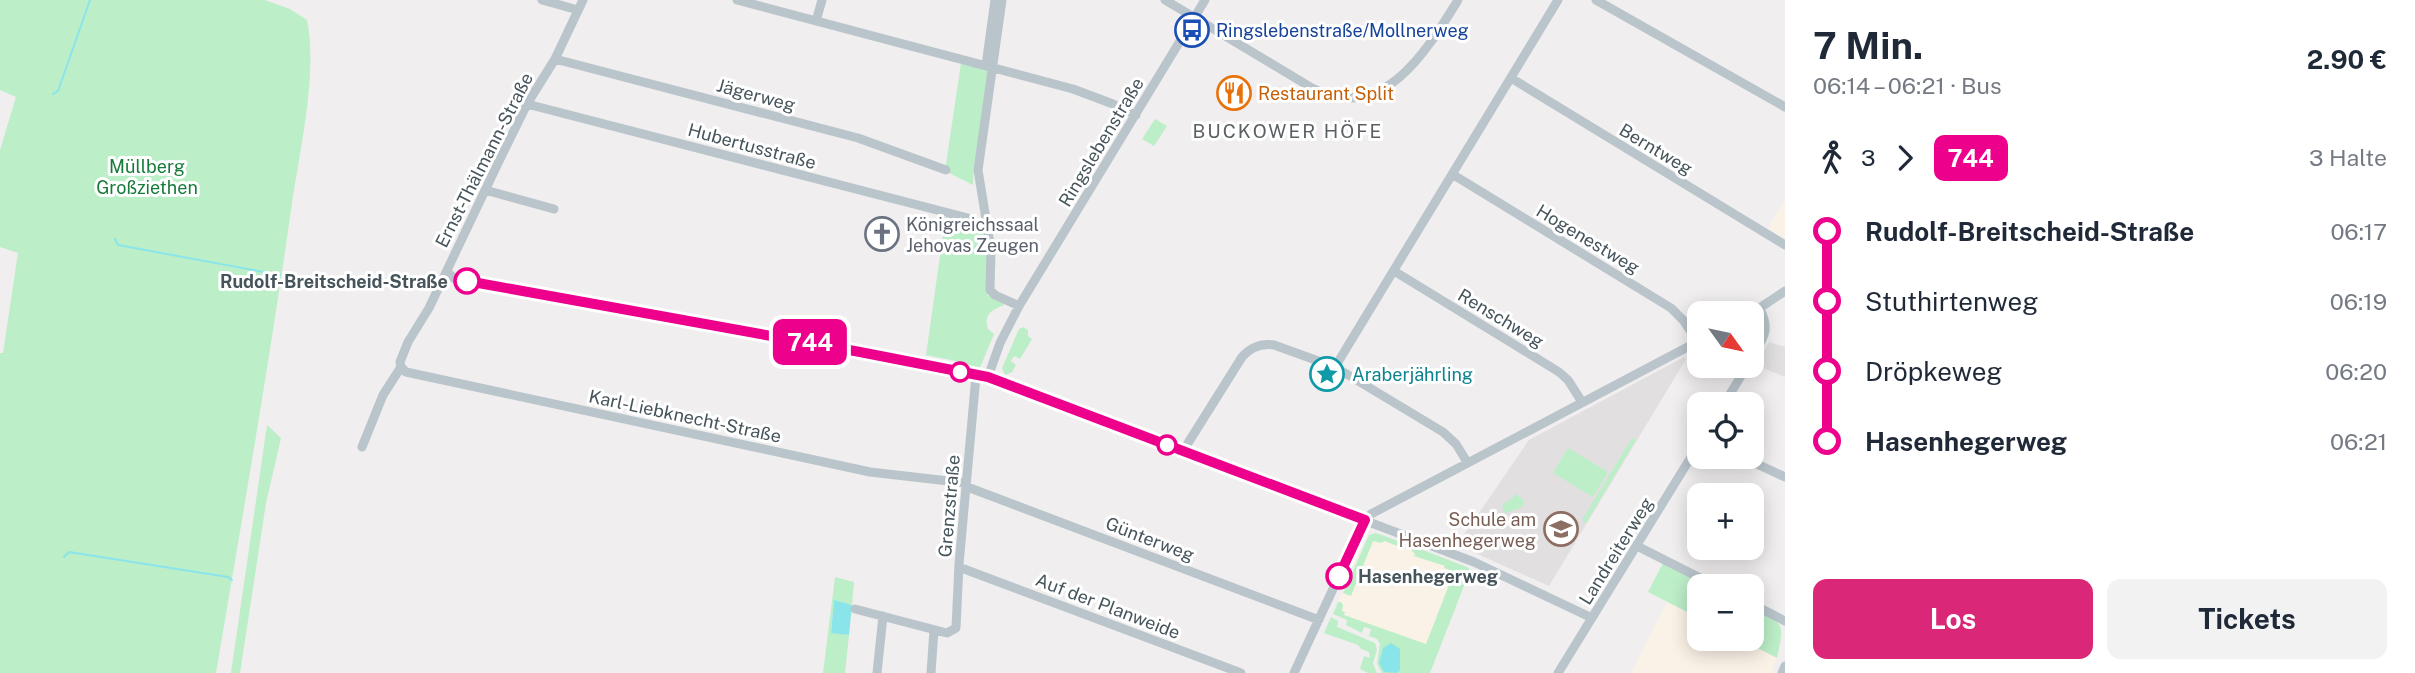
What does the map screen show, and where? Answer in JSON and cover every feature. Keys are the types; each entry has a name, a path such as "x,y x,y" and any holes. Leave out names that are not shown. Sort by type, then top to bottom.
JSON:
{"street":[{"path":"542,0 578,10"},
{"name":"Ernst-Thälmann-Straße","path":"362,447 383,395 401,367 400,362 408,342 429,309 447,272 447,266 527,104 555,59 583,0"},
{"path":"737,0 989,65 1094,96 1136,115"},
{"path":"816,21 822,0"},
{"path":"995,0 978,170 991,250 990,290 1019,306"},
{"path":"989,65 1002,0"},
{"path":"1165,0 1320,92 1349,100 1378,92 1403,73 1440,30 1458,0"},
{"name":"Ringslebenstraße","path":"981,376 1019,306 1205,0"},
{"path":"1335,367 1558,0"},
{"path":"1596,0 1785,107"},
{"name":"Jägerweg","path":"555,59 858,138 946,170"},
{"name":"Berntweg","path":"1511,78 1785,245"},
{"name":"Hubertusstraße","path":"527,104 968,218"},
{"name":"Hogenestweg","path":"1452,174 1671,308 1687,326"},
{"path":"485,190 554,209"},
{"name":"Renschweg","path":"1394,271 1559,372 1569,380 1582,402"},
{"path":"447,272 455,279 981,376 1474,562 1592,618"},
{"path":"1764,305 1785,291"},
{"path":"1764,319 1764,337"},
{"path":"1184,451 1242,357 1250,349 1273,345 1335,367 1443,432 1456,444 1466,462"},
{"path":"1294,673 1365,520 1371,514 1687,347"},
{"name":"Karl-Liebknecht-Straße","path":"401,367 406,372 870,472 968,486"},
{"name":"Grenzstraße","path":"934,630 947,633 953,631 957,624 968,486 981,376"},
{"name":"Landreiterweg","path":"1558,673 1687,464"},
{"path":"1764,467 1785,477"},
{"name":"Günterweg","path":"968,486 1319,620"},
{"path":"1637,546 1692,574"},
{"name":"Auf der Planweide","path":"964,569 1241,673"},
{"path":"855,609 934,630 931,673"},
{"path":"1764,610 1785,621"},
{"path":"877,673 883,616"},
{"path":"1782,673 1785,666"}],"shaded area":[{"path":"1785,200 1785,239 1768,228"},
{"path":"1769,342 1785,347 1785,377 1764,368 1764,351"},
{"path":"1684,357 1686,359 1549,586 1457,545 1529,440"},
{"path":"1376,533 1460,565 1428,647 1334,611 1369,535"},
{"path":"1667,602 1687,612 1687,651 1763,651 1777,658 1772,673 1631,673"}],"green space":[{"name":"Müllberg Großziethen","path":"0,0 265,0 290,9 307,20 310,65 306,114 216,673 0,673 0,353 3,353 18,253 0,247 0,150 16,97 0,90"},
{"path":"961,63 990,71 973,185 945,171"},
{"path":"1155,119 1167,126 1154,146 1142,139"},
{"path":"946,214 970,218 986,226 989,246 987,295 1004,305 988,316 988,329 994,334 979,370 956,361 926,355"},
{"path":"1023,327 1028,330 1028,336 1032,339 1020,359 1014,356 1011,361 1016,365 1012,372 1005,375 1002,368 1019,329"},
{"path":"267,425 281,438 266,503 240,673 231,673"},
{"path":"1632,438 1636,440 1586,523 1582,520"},
{"path":"1568,448 1608,472 1593,497 1553,473"},
{"path":"1515,494 1523,499 1524,504 1505,513 1503,504"},
{"path":"1376,533 1401,542 1401,545 1373,541 1351,596 1343,593 1369,535"},
{"path":"1413,546 1469,568 1469,573 1430,673 1382,673 1377,664 1380,644 1377,639 1369,636 1371,629 1364,627 1362,633 1346,625 1347,620 1333,614 1338,602 1341,602 1344,615 1426,644 1454,572 1444,568 1445,566 1414,556 1410,549"},
{"path":"1663,563 1687,575 1687,612 1648,592"},
{"path":"835,577 854,582 852,605 834,601 831,632 849,635 845,673 823,673"},
{"path":"1764,614 1780,625 1777,658 1763,651"},
{"path":"1331,617 1338,621 1337,627 1375,643 1377,650 1373,663 1377,673 1360,669 1364,656 1370,658 1369,652 1358,645 1324,633"}],"water":[{"path":"834,600 852,605 849,635 831,633"},
{"path":"1391,643 1400,649 1400,670 1397,673 1384,672 1379,663 1383,648"}],"waterway":[{"path":"53,94 58,91 90,0"},
{"path":"115,239 118,245 280,275"},
{"path":"64,557 69,552 228,577 232,580"}],"bus line":[{"name":"744","path":"467,281 988,377 1365,520 1339,576"}],"place":[{"name":"Ringslebenstraße/Mollnerweg","path":"1192,30"},
{"name":"Restaurant Split","path":"1234,93"},
{"name":"Königreichssaal Jehovas Zeugen","path":"882,234"},
{"name":"Rudolf-Breitscheid-Straße","path":"467,281"},
{"name":"Araberjährling","path":"1327,374"},
{"name":"Schule am Hasenhegerweg","path":"1561,529"},
{"name":"Hasenhegerweg","path":"1339,576"}],"district":[{"name":"BUCKOWER HÖFE","path":"1288,131"}]}
